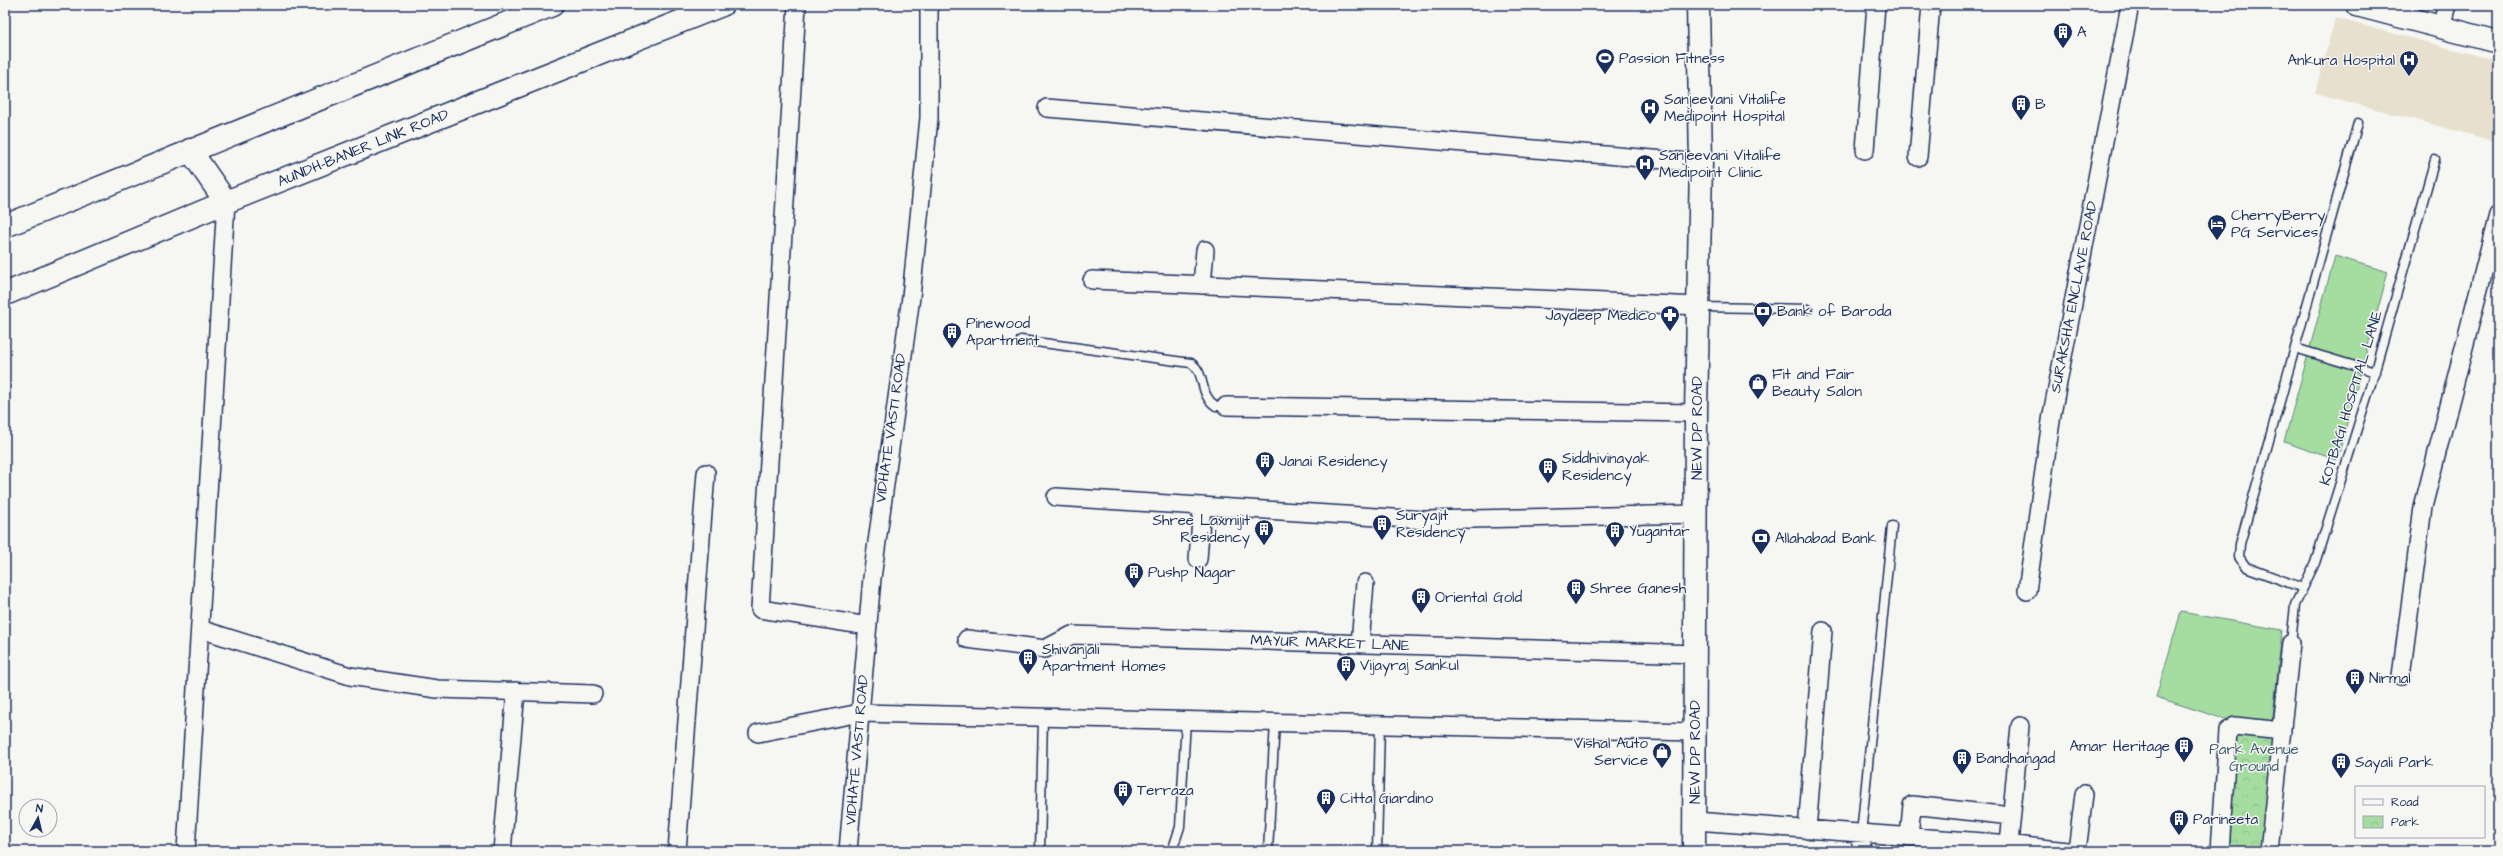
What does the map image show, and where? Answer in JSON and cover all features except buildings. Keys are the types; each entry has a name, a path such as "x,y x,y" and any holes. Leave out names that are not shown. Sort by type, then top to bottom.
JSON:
{"main road":[{"path":"5,226 552,5"},
{"name":"AUNDH-BANER LINK ROAD","path":"5,294 226,202 722,5"},
{"name":"NEW DP ROAD","path":"1694,851 1697,514 1696,413 1701,163 1698,5"},
{"path":"2357,5 2498,42"},
{"path":"190,150 226,202"}],"street":[{"path":"797,5 760,609 868,626"},
{"name":"VIDHATE VASTI ROAD","path":"848,851 874,563 910,297 929,118 928,5"},
{"path":"1865,150 1876,5"},
{"path":"1918,157 1931,5"},
{"name":"SURAKSHA ENCLAVE ROAD","path":"2027,591 2052,414 2130,5"},
{"path":"2441,27 2447,5"},
{"path":"1047,108 1701,163"},
{"path":"186,851 226,202"},
{"path":"2401,676 2423,507 2498,215"},
{"path":"1202,285 1205,250"},
{"path":"1092,280 1699,306"},
{"path":"1226,406 1696,413"},
{"path":"677,851 706,473"},
{"path":"1056,497 1425,520 1697,514"},
{"path":"1198,559 1202,506"},
{"path":"1360,644 1365,583"},
{"path":"200,629 350,676 437,688 593,694"},
{"path":"1807,830 1823,631"},
{"name":"MAYUR MARKET LANE","path":"968,640 1045,649 1072,635 1696,654"},
{"path":"2270,851 2291,643"},
{"path":"502,851 516,691"},
{"path":"758,733 860,713 1694,732"},
{"path":"2002,846 2011,816 2020,726"},
{"path":"2220,851 2228,731 2235,726 2282,731"},
{"path":"2077,851 2084,794"},
{"path":"1909,837 1912,805 2011,816"},
{"path":"1695,821 1909,837 2067,851"},
{"path":"1861,834 1861,851"}],"lane":[{"path":"2303,588 2246,567 2239,557 2240,544 2358,123"},
{"name":"KOTBAGI HOSPITAL LANE","path":"2291,643 2295,604 2315,563 2375,372 2435,159"},
{"path":"1699,306 1808,309"},
{"path":"1021,340 1191,363 1195,366 1201,379 1206,397 1216,406 1226,406"},
{"path":"2295,348 2375,372"},
{"path":"1861,834 1892,526"},
{"path":"1040,851 1043,717"},
{"path":"1172,851 1180,827 1186,720"},
{"path":"1268,851 1275,722"},
{"path":"1377,851 1380,724"}],"shaded area":[{"name":"Ankura Hospital","path":"2335,18 2498,61 2498,142 2315,93"}],"green space":[{"path":"2335,256 2388,272 2337,460 2284,442"},
{"path":"2181,612 2282,630 2272,725 2224,719 2156,697"},
{"name":"Park Avenue Ground","path":"2234,732 2277,736 2265,851 2230,851"}],"place":[{"name":"A","path":"2063,49"},
{"name":"Passion Fitness","path":"1605,75"},
{"name":"Ankura Hospital","path":"2409,77"},
{"name":"B","path":"2021,121"},
{"name":"Sanjeevani Vitalife Medipoint Hospital","path":"1650,125"},
{"name":"Sanjeevani Vitalife Medipoint Clinic","path":"1645,181"},
{"name":"CherryBerry PG Services","path":"2217,241"},
{"name":"Bank of Baroda","path":"1763,328"},
{"name":"Jaydeep Medico","path":"1670,332"},
{"name":"Pinewood Apartment","path":"952,349"},
{"name":"Fit and Fair Beauty Salon","path":"1758,400"},
{"name":"Janai Residency","path":"1265,478"},
{"name":"Siddhivinayak Residency","path":"1548,484"},
{"name":"Suryajit Residency","path":"1382,541"},
{"name":"Shree Laxmijit Residency","path":"1264,546"},
{"name":"Yugantar","path":"1615,548"},
{"name":"Allahabad Bank","path":"1761,555"},
{"name":"Pushp Nagar","path":"1134,589"},
{"name":"Shree Ganesh","path":"1576,605"},
{"name":"Oriental Gold","path":"1421,614"},
{"name":"Shivanjali Apartment Homes","path":"1028,675"},
{"name":"Vijayraj Sankul","path":"1346,682"},
{"name":"Nirmal","path":"2355,695"},
{"name":"Amar Heritage","path":"2184,763"},
{"name":"Vishal Auto Service","path":"1662,769"},
{"name":"Bandhangad","path":"1962,775"},
{"name":"Sayali Park","path":"2341,779"},
{"name":"Terraza","path":"1123,807"},
{"name":"Citta Giardino","path":"1326,815"},
{"name":"Parineeta","path":"2179,836"}]}
